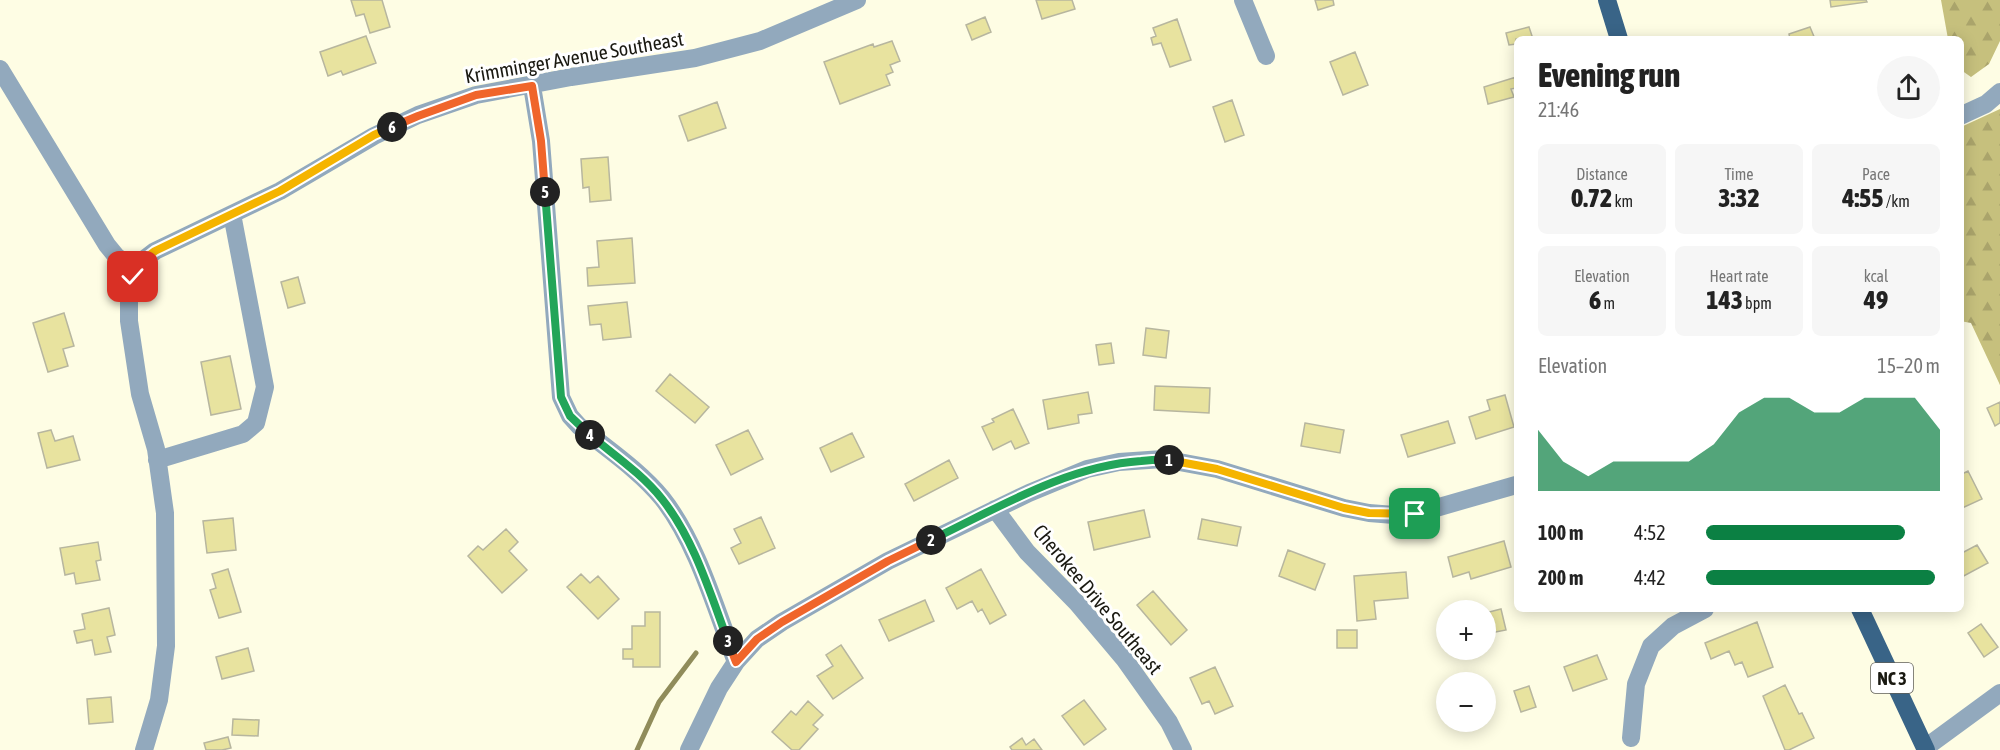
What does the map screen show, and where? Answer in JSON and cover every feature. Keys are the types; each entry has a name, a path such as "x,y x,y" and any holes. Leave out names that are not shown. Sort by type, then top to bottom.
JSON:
{"main road":[{"path":"1607,0 1618,36"},
{"name":"NC 3","path":"1861,612 1926,749"}],"street":[{"name":"Krimminger Avenue Southeast","path":"135,271 138,264 155,251 280,191 374,135 418,116 476,95 684,60 728,50 760,41 857,0"},
{"path":"1243,0 1266,56"},
{"path":"0,69 107,245 116,256 135,271 129,297 129,321 140,394 157,460 165,513 166,646 159,700 144,750"},
{"path":"532,86 541,141 561,397 570,416 579,426 645,480 677,520 702,572 736,662"},
{"path":"1964,114 1986,104 2000,92"},
{"path":"157,460 243,434 256,423 265,387 232,214"},
{"path":"689,750 719,688 736,662 757,639 782,622 888,561 1029,493 1087,469 1119,462 1163,459 1217,469 1344,508 1377,513 1415,514 1514,486"},
{"name":"Cherokee Drive Southeast","path":"995,509 1027,552 1077,603 1125,660 1169,722 1175,747"},
{"path":"1631,738 1636,684 1651,645 1673,626 1699,612"},
{"path":"1926,749 2000,693"}],"green space":[{"path":"1941,0 2000,0 2000,41 1989,64 1971,77 1964,72 1964,36 1947,36"},
{"path":"2000,109 2000,385 1971,323 1964,322 1964,126"}],"building":[{"path":"351,0 382,0 390,27 370,33 364,14 356,16"},
{"path":"1036,0 1072,0 1075,9 1042,19"},
{"path":"1315,0 1333,0 1334,5 1318,10"},
{"path":"1830,0 1866,0 1867,2 1831,7"},
{"path":"985,17 991,32 972,40 966,25"},
{"path":"1177,19 1191,60 1170,67 1161,43 1153,45 1151,38 1156,36 1153,28"},
{"path":"1529,27 1532,36 1514,36 1514,44 1509,45 1506,33"},
{"path":"1810,27 1814,36 1789,36 1789,34"},
{"path":"366,36 376,63 343,75 341,71 328,76 320,52"},
{"path":"892,41 900,61 890,65 893,72 886,75 890,85 840,104 824,62 873,44 874,47"},
{"path":"1355,52 1368,85 1343,95 1330,62"},
{"path":"1514,78 1514,88 1511,89 1514,97 1488,104 1484,87"},
{"path":"1232,100 1244,135 1225,142 1213,107"},
{"path":"717,102 726,128 688,141 679,116"},
{"path":"608,157 611,200 590,202 589,187 583,188 581,159"},
{"path":"632,238 635,283 588,286 587,268 599,267 597,241"},
{"path":"298,277 305,303 288,308 281,282"},
{"path":"627,302 631,337 603,340 601,324 590,325 588,306"},
{"path":"64,313 74,346 63,349 68,366 48,372 33,323"},
{"path":"1146,328 1169,331 1166,358 1143,355"},
{"path":"1111,343 1114,363 1099,365 1096,345"},
{"path":"230,356 241,409 211,415 201,362"},
{"path":"670,374 709,407 695,423 656,391"},
{"path":"1155,386 1210,388 1209,413 1154,410"},
{"path":"1088,392 1092,413 1078,415 1079,423 1048,429 1043,400"},
{"path":"1505,395 1514,427 1476,439 1469,417 1490,410 1487,400"},
{"path":"2000,402 2000,423 1995,426 1987,408"},
{"path":"1013,409 1029,443 1015,449 1011,441 993,450 982,427 994,422 992,419"},
{"path":"1448,421 1455,443 1408,457 1401,435"},
{"path":"1305,423 1344,430 1340,453 1301,446"},
{"path":"51,430 55,441 73,436 80,460 47,468 38,433"},
{"path":"748,430 763,459 731,475 716,445"},
{"path":"852,433 864,457 831,472 820,448"},
{"path":"949,460 958,478 914,501 905,484"},
{"path":"1968,471 1982,499 1964,507 1964,473"},
{"path":"1144,510 1150,537 1094,550 1088,522"},
{"path":"761,517 775,548 739,564 731,548 741,543 734,529"},
{"path":"233,518 236,550 207,553 203,521"},
{"path":"1202,519 1241,527 1237,546 1198,539"},
{"path":"506,529 518,542 509,551 527,570 502,593 468,556 478,546 483,550"},
{"path":"1504,541 1511,567 1471,579 1469,572 1453,577 1448,557"},
{"path":"98,542 101,560 96,561 100,580 76,584 74,573 65,575 60,548"},
{"path":"1977,545 1988,563 1964,576 1964,552"},
{"path":"1288,550 1325,564 1315,590 1279,576"},
{"path":"228,569 241,612 219,618 210,590 216,588 212,574"},
{"path":"981,569 1006,615 990,624 982,609 978,612 972,601 957,609 946,588"},
{"path":"1406,572 1408,598 1374,601 1376,619 1357,621 1354,576"},
{"path":"581,574 590,583 598,576 619,599 598,619 567,587"},
{"path":"1153,591 1187,630 1171,645 1137,605"},
{"path":"925,600 934,621 889,641 879,620"},
{"path":"109,608 115,635 107,637 111,652 95,655 92,640 77,643 74,631 85,629 82,614"},
{"path":"1501,609 1506,630 1496,632 1496,610"},
{"path":"645,612 660,612 660,667 633,667 633,659 623,659 623,649 632,649 632,626 645,626"},
{"path":"1757,622 1773,667 1748,677 1742,662 1735,665 1729,651 1711,659 1705,643"},
{"path":"1981,624 1998,647 1984,657 1968,633"},
{"path":"1337,630 1357,630 1357,648 1337,648"},
{"path":"841,645 863,678 833,699 817,676 833,666 826,655"},
{"path":"248,648 254,671 222,679 216,657"},
{"path":"1597,655 1607,679 1573,691 1564,667"},
{"path":"1215,667 1233,706 1215,714 1209,701 1202,704 1190,678"},
{"path":"1785,685 1814,738 1789,750 1785,750 1763,696"},
{"path":"1529,686 1536,707 1521,712 1514,691"},
{"path":"111,697 113,722 89,724 87,699"},
{"path":"1084,700 1106,729 1084,745 1062,716"},
{"path":"808,701 823,715 813,725 818,729 799,750 792,750 772,732 791,711 796,715"},
{"path":"233,719 259,720 258,736 232,735"},
{"path":"228,737 231,748 206,750 204,743"},
{"path":"1022,738 1026,745 1034,739 1042,750 1012,750 1010,747"}],"waterway":[{"path":"637,750 659,702 696,653"}],"route":[{"path":"133,277 138,264 155,251 280,191 374,135 476,95 532,86 541,141 561,397 570,416 579,426 645,480 677,520 702,572 736,662 757,639 782,622 888,561 1029,493 1087,469 1119,462 1163,459 1217,469 1344,508 1369,513 1415,514"}]}
